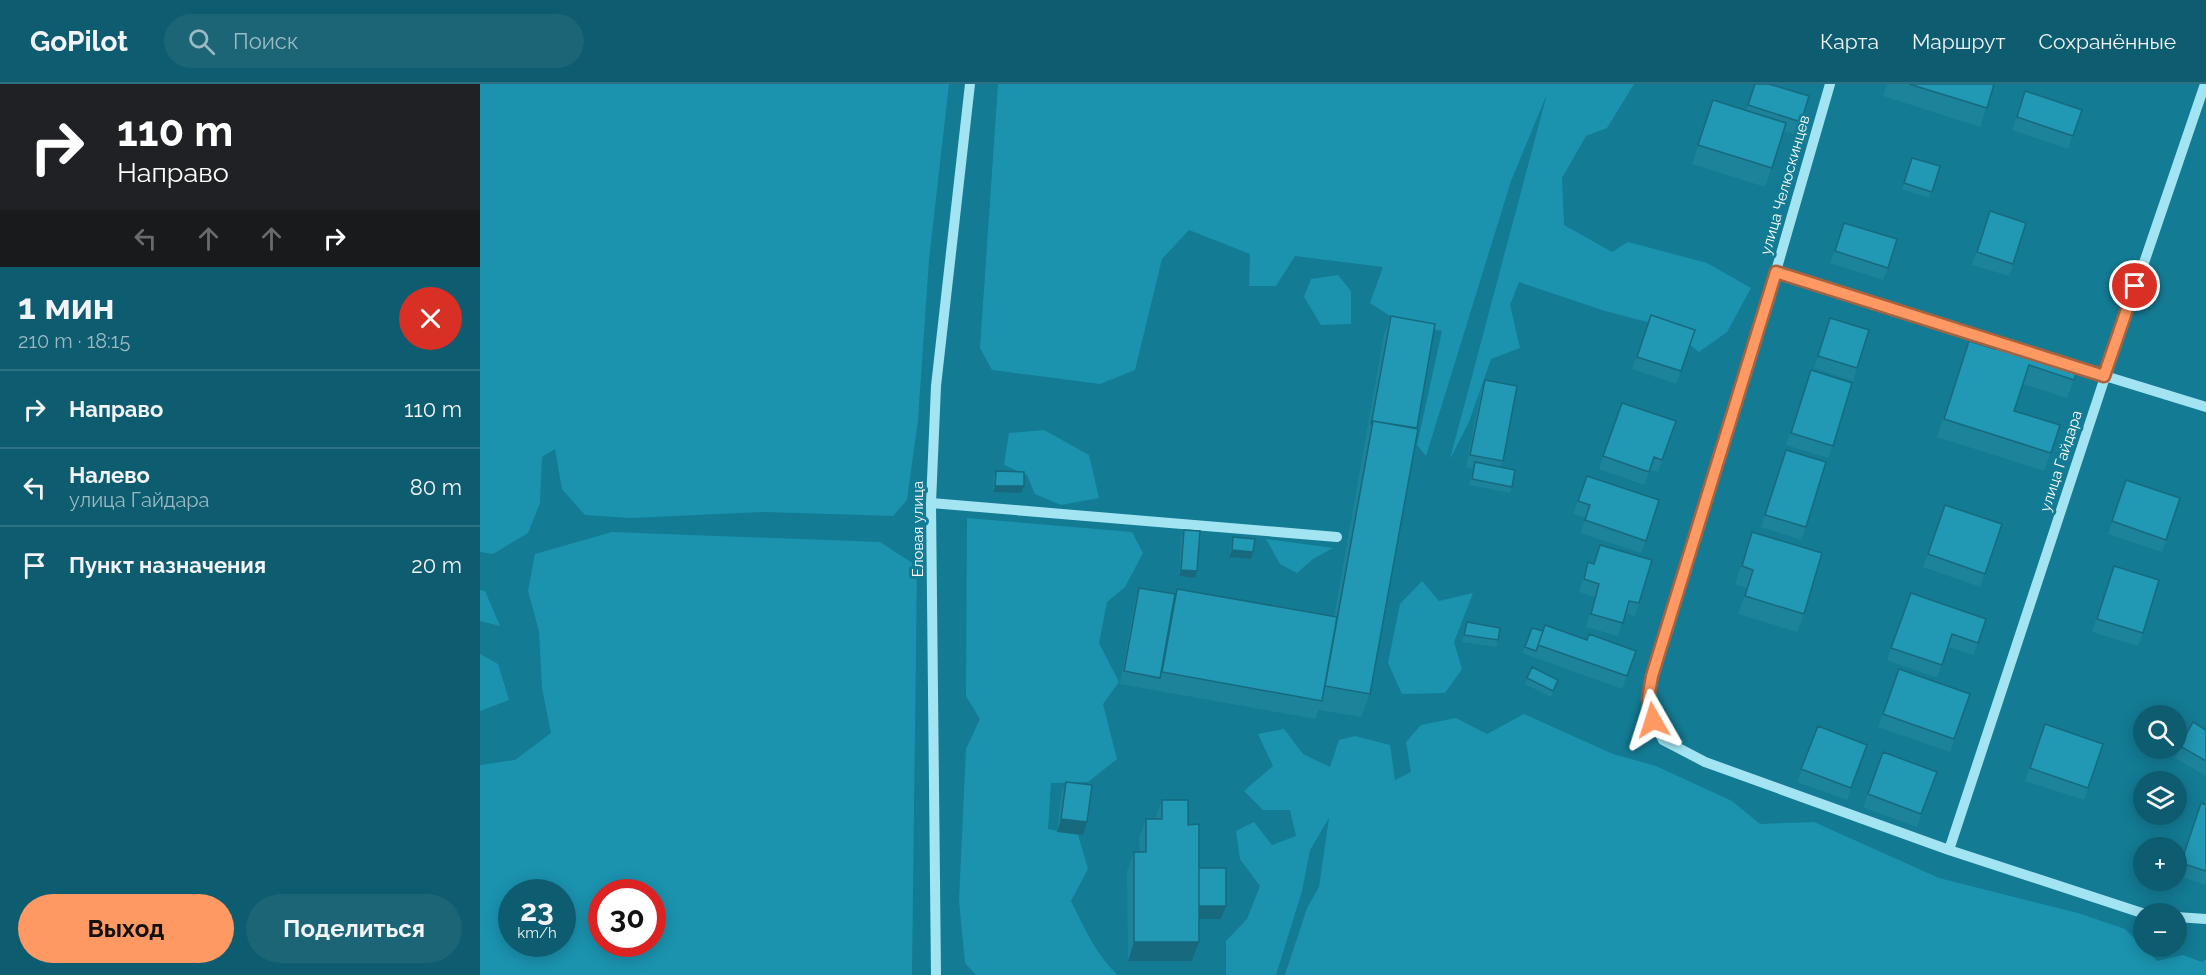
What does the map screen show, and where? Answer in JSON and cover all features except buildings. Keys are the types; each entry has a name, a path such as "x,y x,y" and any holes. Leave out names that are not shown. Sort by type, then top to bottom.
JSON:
{"street":[{"name":"Еловая улица","path":"936,975 931,503 936,386 970,84"},
{"name":"улица Челюскинцев","path":"1830,84 1776,272 1652,676 1648,699 1653,720 1663,740 1705,762 1949,850"},
{"name":"улица Гайдара","path":"1949,850 2104,376 2205,84"},
{"path":"1776,272 2014,348"},
{"path":"2059,362 2206,407"},
{"path":"931,503 1337,537"},
{"path":"1949,850 2133,910"},
{"path":"2187,918 2206,919"}],"shaded area":[{"path":"480,84 949,84 929,260 918,420 907,500 893,516 765,512 631,518 585,515 562,489 555,449 542,457 540,503 528,533 493,554 480,552"},
{"path":"998,84 1634,84 1607,128 1586,136 1562,178 1564,225 1612,252 1628,242 1707,263 1751,288 1727,332 1699,352 1667,327 1605,311 1519,282 1510,305 1520,348 1491,359 1469,422 1450,459 1547,94 1511,181 1426,456 1417,445 1442,331 1398,321 1370,303 1383,267 1295,256 1276,286 1249,286 1250,254 1189,230 1162,259 1135,370 1100,384 992,370 980,348"},
{"path":"1338,275 1351,291 1351,324 1321,325 1304,297 1311,279"},
{"path":"1044,430 1089,455 1099,498 1061,505 1035,494 1027,475 1004,465 1009,433"},
{"path":"967,518 1132,532 1143,553 1125,587 1107,602 1099,643 1119,682 1103,704 1117,759 1088,782 1051,783 1048,829 1078,835 1088,869 1071,901 1097,950 1118,975 976,975 965,963 959,901 966,749 980,719 966,696"},
{"path":"612,532 880,542 917,566 912,975 480,975 480,765 515,760 551,733 542,688 539,631 528,591 535,554"},
{"path":"1266,539 1333,548 1313,559 1297,573 1280,564"},
{"path":"1422,581 1439,601 1473,593 1454,642 1462,669 1445,693 1402,694 1388,663 1400,604"},
{"path":"480,590 485,591 500,626 480,621"},
{"path":"480,654 498,664 509,700 480,711"},
{"path":"1524,714 1613,754 1656,766 1732,801 1760,824 1814,822 1939,878 2078,913 2125,929 2133,937 2133,957 2153,957 2157,961 2187,956 2202,962 2206,959 2206,975 1285,975 1307,908 1319,887 1329,818 1310,850 1302,891 1276,975 1226,975 1226,941 1247,919 1260,886 1240,859 1236,831 1254,822 1272,845 1296,836 1290,810 1263,810 1244,791 1273,766 1258,734 1284,729 1303,754 1330,767 1339,740 1355,736 1390,745 1395,780 1411,772 1406,742 1421,725 1456,718 1487,734"}],"route":[{"path":"1653,720 1648,699 1652,676 1776,272 2104,376 2135,286"}]}
